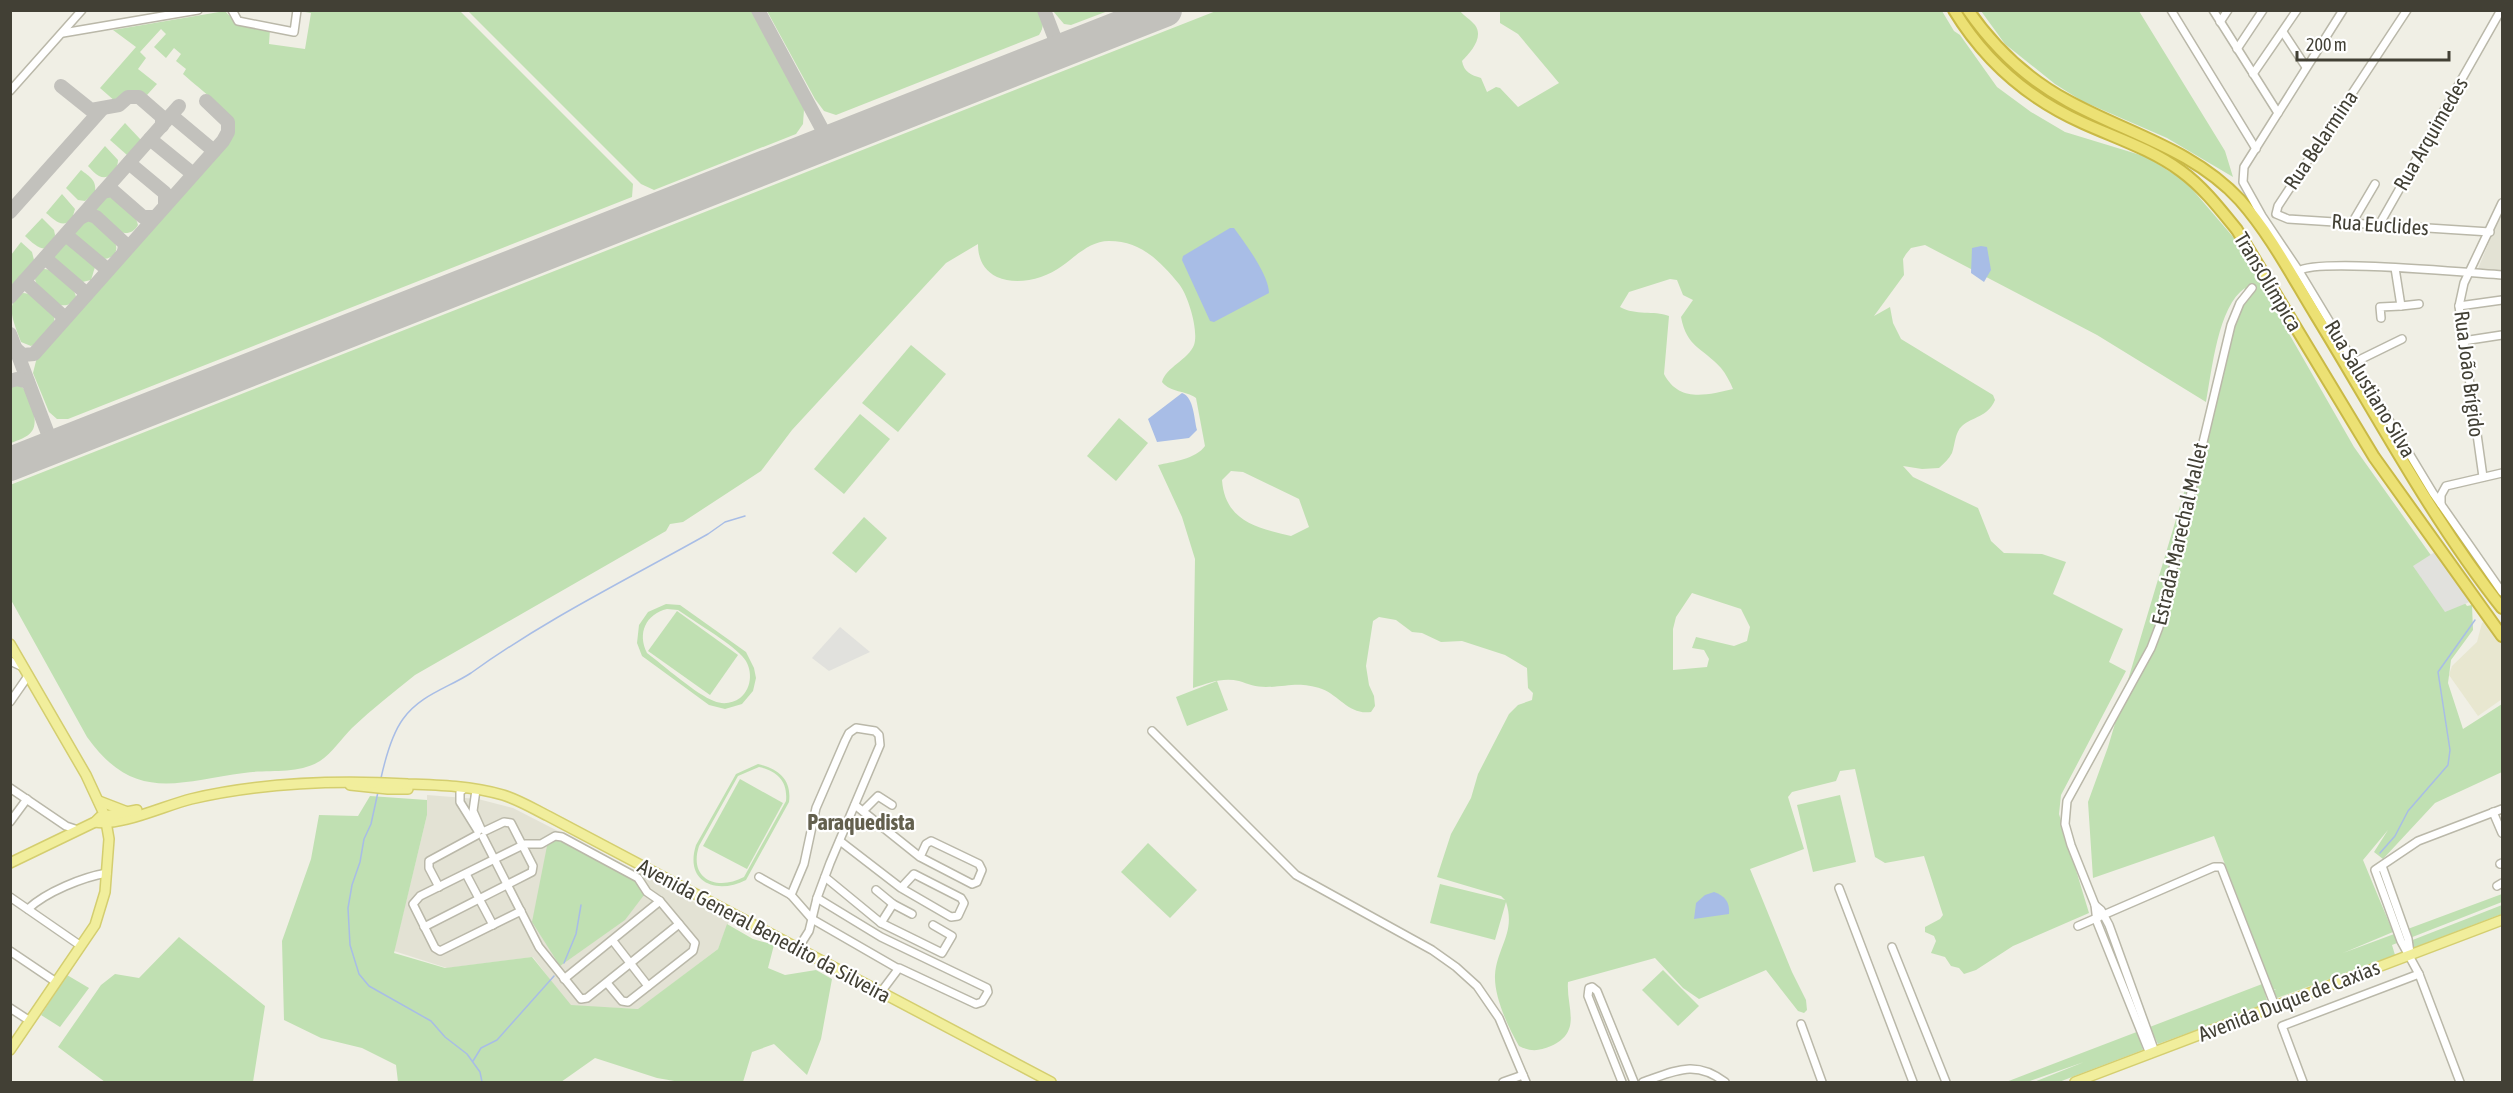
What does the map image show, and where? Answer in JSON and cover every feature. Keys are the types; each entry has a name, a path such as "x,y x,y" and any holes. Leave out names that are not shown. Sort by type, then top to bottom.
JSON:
{"highway":[{"name":"TransOlímpica","path":"1954,10 1969,33 1996,65 2034,96 2073,118 2142,148 2169,163 2189,177 2218,207 2237,230 2374,458 2502,636"},
{"name":"TransOlímpica","path":"1968,10 1994,44 2023,72 2044,87 2076,106 2154,140 2200,166 2239,200 2266,234 2440,520 2502,608"},
{"path":"2354,377 2433,494"}],"main road":[{"path":"10,644 101,816 108,857 102,906 95,925 10,1050"},
{"name":"Avenida General Benedito da Silveira","path":"101,816 165,807 191,799 258,788 339,783 468,790 508,797 739,916 797,950 1051,1083"},
{"name":"Avenida General Benedito da Silveira","path":"101,816 165,807"},
{"path":"10,863 66,831 78,830 116,809 130,811"},
{"name":"Avenida Duque de Caxias","path":"2075,1083 2502,920"}],"street":[{"path":"10,91 82,10"},
{"path":"63,33 198,10"},
{"path":"232,10 232,15 238,21 294,32 297,10"},
{"path":"2171,10 2256,149 2343,10"},
{"path":"2213,10 2278,113"},
{"path":"2220,22 2228,10"},
{"path":"2237,49 2263,10"},
{"path":"2253,74 2297,10"},
{"name":"Rua Belarmina","path":"2276,210 2407,10"},
{"name":"Rua Arquimedes","path":"2379,225 2501,10"},
{"path":"2283,32 2306,67"},
{"name":"Rua Salustiano Silva","path":"2256,149 2244,167 2243,182 2262,216 2355,362 2433,494 2502,592"},
{"path":"2352,223 2375,184"},
{"path":"2469,273 2499,219 2502,203"},
{"name":"Rua Euclides","path":"2276,210 2278,216 2288,219 2490,232"},
{"path":"2299,271 2306,267 2338,266 2502,275"},
{"path":"2395,268 2401,306"},
{"name":"Rua João Brígido","path":"2469,273 2461,292 2459,306 2482,477"},
{"name":"Estrada Marechal Mallet","path":"2153,1053 2078,864 2066,824 2067,801 2151,648 2159,627 2231,325 2240,303 2252,288"},
{"path":"2459,306 2502,300"},
{"path":"2381,318 2379,307 2419,304"},
{"path":"2463,341 2502,335"},
{"path":"2355,362 2402,339"},
{"path":"2447,515 2440,500 2443,489 2451,483 2502,473"},
{"path":"10,661 25,672 10,702"},
{"path":"791,896 804,864 816,808 849,733 856,728 875,731 879,735 880,745 825,877 806,939 797,950"},
{"path":"1152,731 1284,866 1296,875 1432,950 1456,967 1490,1002 1526,1083"},
{"path":"10,788 66,831"},
{"path":"468,790 460,802 481,833"},
{"path":"468,790 481,833 539,947 583,999 607,983 679,924"},
{"path":"863,811 878,796 892,805"},
{"path":"10,822 27,799"},
{"path":"855,805 920,857 972,884 977,882 982,870 979,864 931,841 926,844 920,857"},
{"path":"2460,1083 2419,974 2401,941 2378,868 2418,842 2502,809"},
{"path":"2493,812 2502,833"},
{"path":"424,927 532,872 532,866 509,822 504,822 481,833 429,861 429,868 439,887"},
{"path":"521,912 440,951 435,948 414,902 522,845 543,844 555,836 562,837 633,874 641,881 648,893 660,901 693,941 695,949 625,1002 607,983"},
{"path":"840,841 901,888 951,917 958,916 964,903 961,898 914,874 901,888"},
{"path":"2078,926 2214,867 2221,867 2275,1006"},
{"path":"28,909 40,900 80,880 107,873"},
{"path":"466,873 492,925"},
{"path":"759,877 791,896 812,919 897,968 976,1004 982,1002 988,992 987,988 881,937 817,898"},
{"path":"825,877 881,923 942,953 952,936 933,925"},
{"path":"1839,888 1913,1083"},
{"path":"876,890 893,904 912,914"},
{"path":"10,897 81,946"},
{"path":"564,979 660,901"},
{"path":"881,923 893,904"},
{"path":"613,941 648,986"},
{"path":"1892,947 1946,1083"},
{"path":"10,951 56,982"},
{"path":"880,992 897,968"},
{"path":"2303,1083 2282,1026 2419,974"},
{"path":"1622,1083 1588,996 1589,988 1592,987 1597,991 1634,1083"},
{"path":"10,1008 30,1021"},
{"path":"1802,1024 1822,1083"},
{"path":"1605,1040 1616,1037"},
{"path":"1643,1083 1678,1069 1695,1068 1725,1083"},
{"path":"1503,1083 1523,1075"}],"shaded area":[{"path":"2502,211 2502,273 2477,271"},
{"path":"2435,552 2472,601 2445,612 2413,566"},
{"path":"2485,621 2502,644 2502,699 2478,716 2449,675 2452,666 2477,642 2482,623"},
{"path":"840,627 870,652 829,671 812,658"},
{"path":"427,795 478,799 513,808 634,870 729,921 718,949 639,1009 570,1006 533,957 447,968 394,951 427,815"}],"green space":[{"path":"1039,10 1043,23 1039,35 836,115 824,111 815,99 767,11"},
{"path":"225,11 236,23 270,29 269,44 305,49 311,13 299,11 460,11 633,184 632,197 68,419 57,419 49,412 33,373 37,357 229,139 232,130 231,121 222,109 183,74 186,69 176,61 181,54 174,48 166,58 154,47 166,34 161,29 140,52 146,58 138,69 157,84 147,95 130,92 116,102 100,88 136,47 113,30"},
{"path":"468,11 752,11 804,109 803,124 796,134 654,190 641,184"},
{"path":"1053,11 1108,11 1071,25 1064,24"},
{"path":"1216,11 1460,11 1475,25 1478,34 1472,49 1462,61 1464,68 1481,78 1487,92 1496,87 1500,88 1518,107 1559,83 1518,34 1500,23 1500,11 1942,11 1954,31 1960,35 1997,87 2031,112 2065,132 2147,157 2186,182 2234,238 2354,447 2467,606 2472,605 2473,630 2451,660 2448,683 2463,729 2502,704 2502,772 2435,803 2383,859 2374,852 2388,830 2363,860 2393,932 2343,953 2502,894 2502,902 2392,945 2395,955 2277,998 2273,991 2276,989 2265,993 2268,1004 2158,1044 2154,1036 2140,1041 2143,1050 2059,1082 2034,1082 2084,1062 2027,1082 2006,1082 2270,981 2214,836 2093,878 2088,802 2108,747 2245,288 2228,309 2222,324 2206,402 2097,335 1925,245 1911,248 1906,254 1903,259 1904,275 1874,316 1890,307 1893,323 1901,339 1993,395 1995,400 1988,410 1960,429 1952,453 1939,468 1922,469 1903,466 1913,477 1978,508 1991,541 2004,553 2042,554 2066,562 2053,594 2123,629 2109,662 2126,671 2061,795 2059,814 2089,913 2013,946 1976,970 1964,974 1959,968 1951,966 1945,957 1931,953 1936,941 1934,936 1925,932 1925,927 1943,915 1924,856 1885,863 1875,857 1855,769 1840,771 1836,781 1792,792 1788,797 1804,849 1750,869 1792,972 1806,1000 1807,1010 1804,1013 1798,1011 1766,970 1699,999 1683,988 1655,958 1568,982 1571,1018 1567,1033 1551,1046 1535,1050 1519,1046 1506,1021 1495,984 1496,965 1509,923 1506,902 1495,940 1430,923 1440,884 1505,900 1501,896 1437,877 1451,834 1471,798 1478,774 1509,714 1518,705 1532,700 1533,693 1528,688 1527,668 1505,655 1462,641 1441,642 1422,633 1412,632 1396,620 1379,617 1373,621 1366,666 1369,685 1374,696 1375,706 1371,712 1357,711 1328,692 1306,685 1262,687 1227,680 1193,688 1195,559 1182,517 1158,465 1190,457 1205,446 1196,398 1170,388 1162,382 1168,372 1187,355 1194,345 1194,322 1186,296 1179,284 1157,260 1131,244 1109,241 1096,244 1055,271 1039,278 1022,281 1005,280 988,271 980,259 978,244 946,263 792,430 761,471 683,522 670,524 666,531 415,675 352,728 324,758 302,768 244,773 177,783 158,783 140,780 122,772 104,758 87,737 11,600 10,485","holes":["1670,279 1677,280 1683,295 1693,300 1681,317 1687,335 1721,368 1733,389 1704,395 1694,395 1677,389 1664,374 1669,316 1626,310 1620,307 1629,292","1231,471 1243,472 1299,499 1309,527 1291,536 1255,526 1236,514 1229,505 1224,494 1222,480","1692,593 1741,609 1750,627 1747,641 1734,646 1696,637 1692,648 1704,650 1709,659 1707,667 1673,670 1673,629 1676,617"]},
{"path":"1981,11 2139,11 2225,151 2233,177 2167,138 2082,101 2055,84 2005,44"},
{"path":"125,123 141,140 127,155 110,140"},
{"path":"105,146 118,160 113,173 103,177 88,166"},
{"path":"81,170 92,179 95,185 95,193 85,201 78,200 66,188"},
{"path":"62,194 75,209 72,219 65,223 59,222 46,213"},
{"path":"104,196 115,199 130,210 138,225 132,231 119,232 105,222 96,211 95,205"},
{"path":"42,218 54,230 55,235 53,242 46,248 38,247 25,236"},
{"path":"84,220 92,220 113,239 116,248 112,256 98,259 74,237 76,227"},
{"path":"21,242 32,252 34,260 11,287 11,255"},
{"path":"62,244 69,244 95,267 91,280 78,283 53,262 52,255"},
{"path":"43,269 53,271 68,283 76,297 71,303 58,304 41,290 35,279 37,273"},
{"path":"23,293 34,297 54,316 50,329 43,338 31,346 21,342 12,315 13,302"},
{"path":"911,345 946,374 898,432 862,403"},
{"path":"11,385 21,387 27,393 35,422 30,433 11,443"},
{"path":"860,414 890,439 844,494 814,469"},
{"path":"1119,418 1148,443 1116,481 1087,456"},
{"path":"864,517 887,538 856,573 832,553"},
{"path":"666,604 680,605 746,652 756,678 753,691 742,704 725,709 709,705 642,656 637,643 639,625 648,612","holes":["667,609 678,610 729,645 746,661 750,677 747,689 740,698 724,703 707,698 647,653 643,638 645,625 660,612"]},
{"path":"677,611 738,655 710,695 648,651"},
{"path":"1217,681 1228,710 1187,726 1176,697"},
{"path":"758,764 778,772 788,787 789,802 746,880 735,884 714,886 699,877 695,869 696,845 736,774","holes":["759,767 771,771 780,778 785,788 786,801 744,877 724,883 715,882 702,874 698,867 699,846 738,776"]},
{"path":"740,779 783,803 747,869 703,846"},
{"path":"1840,795 1856,862 1813,872 1797,805"},
{"path":"370,796 427,800 427,815 394,953 445,968 532,957 571,1005 638,1009 718,949 727,924 753,939 774,945 768,968 785,975 816,970 832,979 821,1039 807,1075 774,1044 752,1052 743,1082 680,1082 657,1078 595,1058 561,1082 398,1082 396,1065 362,1048 321,1038 284,1020 282,941 311,859 319,815 358,816"},
{"path":"558,839 633,877 644,895 625,920 560,966 532,922 547,846"},
{"path":"1148,843 1197,890 1170,918 1121,872"},
{"path":"2502,905 2502,914 2413,948 2410,941"},
{"path":"179,937 265,1006 253,1082 105,1082 58,1047 101,985 115,974 139,978"},
{"path":"1663,970 1699,1006 1678,1026 1642,990"},
{"path":"67,975 89,988 60,1027 41,1015"}],"water":[{"path":"1230,228 1234,228 1256,259 1265,277 1269,293 1214,322 1210,321 1182,260 1183,256"},
{"path":"1987,247 1991,270 1984,282 1971,273 1972,248"},
{"path":"1182,393 1189,399 1197,430 1189,438 1157,442 1148,419"},
{"path":"1714,892 1726,900 1729,914 1694,919 1696,903 1705,895"}],"waterway":[{"path":"381,778 395,732 403,719 418,704 558,617 708,534 725,522 745,516"},
{"path":"2380,853 2395,836 2408,811 2448,765 2450,750 2438,672 2475,620"},
{"path":"378,792 371,824 364,839 360,862 352,885 348,908 350,945 359,974 369,986 431,1021 445,1037 467,1054 480,1072 482,1082"},
{"path":"564,963 576,934 581,905"},
{"path":"473,1061 481,1048 497,1040 554,976"}],"taxiway":[{"path":"758,10 829,142"},
{"path":"1044,10 1060,52"},
{"path":"61,86 91,110 119,105 128,97 139,97 162,117 162,126"},
{"path":"16,349 23,355 34,354 223,141 228,132 228,122 206,101"},
{"path":"10,297 179,106"},
{"path":"10,212 102,109"},
{"path":"171,115 214,151"},
{"path":"150,139 193,174"},
{"path":"129,163 165,193 165,205"},
{"path":"103,192 112,190 143,217 154,217"},
{"path":"82,217 88,214 96,217 123,242 124,252"},
{"path":"66,235 108,270"},
{"path":"45,258 87,294"},
{"path":"24,281 65,318"},
{"path":"10,334 53,447"},
{"path":"10,381 17,379 28,382"}],"runway":[{"path":"10,464 1165,10"}],"district":[{"name":"Paraquedista","path":"861,822"}]}
